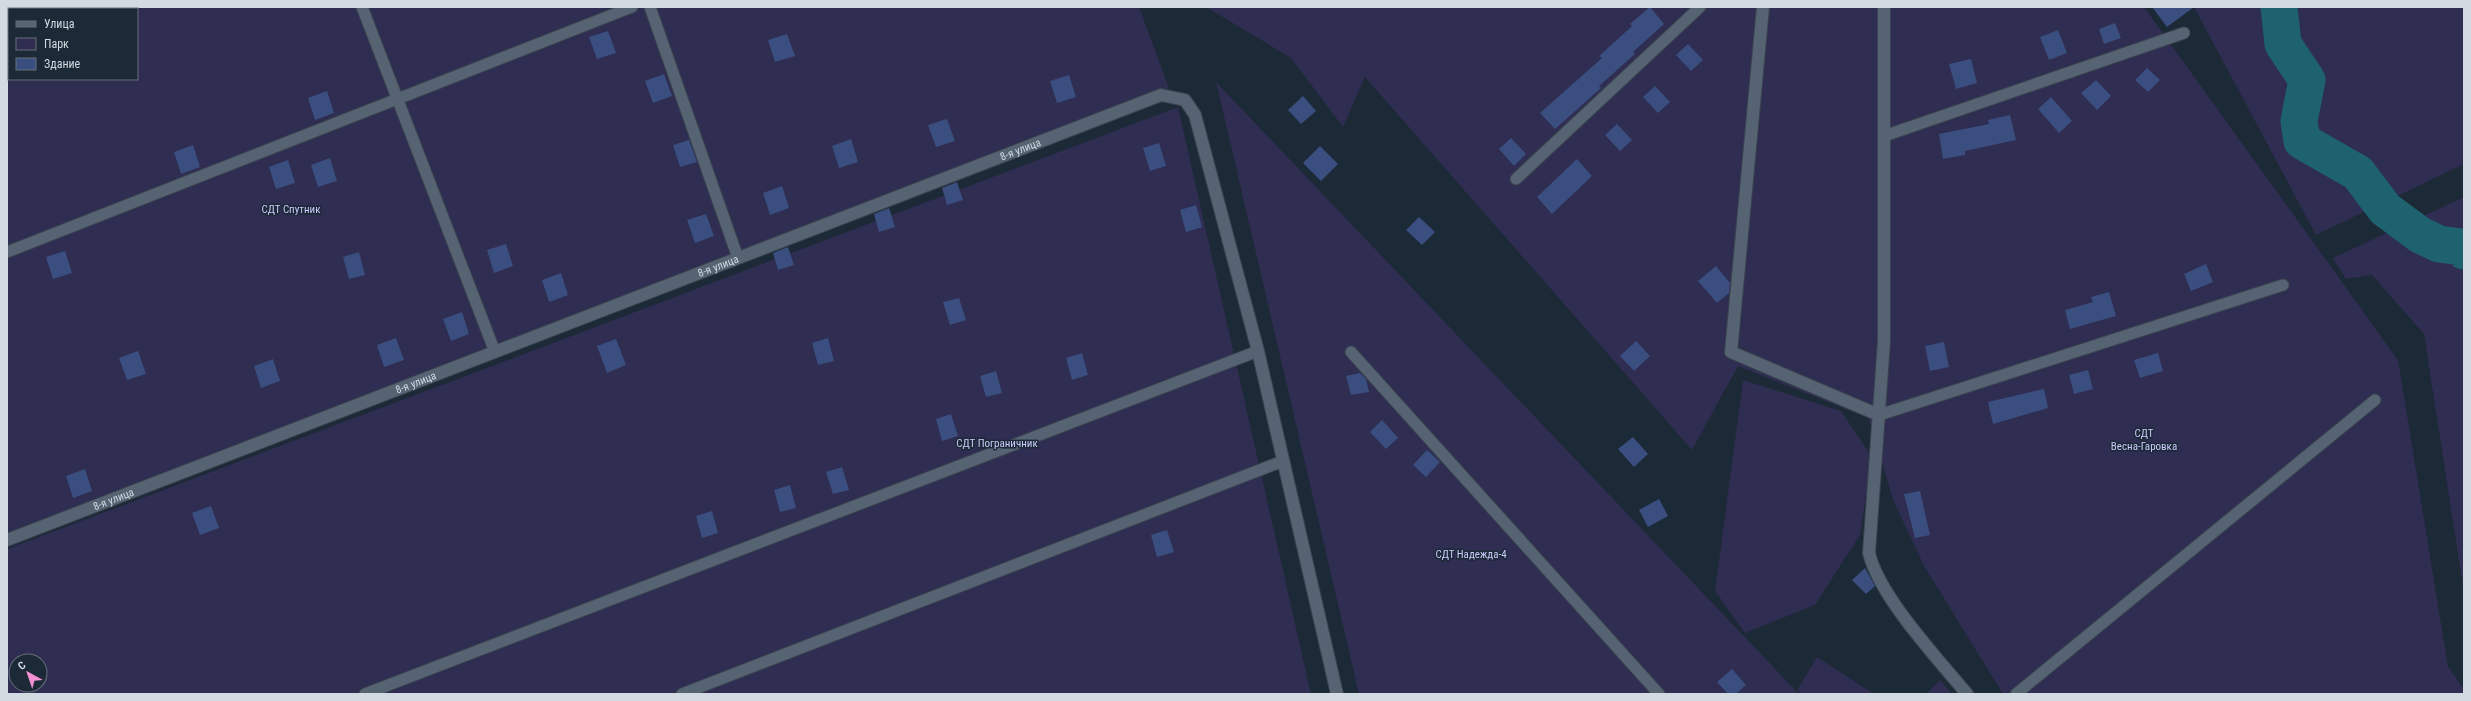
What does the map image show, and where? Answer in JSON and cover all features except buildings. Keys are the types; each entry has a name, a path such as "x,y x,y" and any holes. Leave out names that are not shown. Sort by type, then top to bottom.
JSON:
{"street":[{"path":"1763,7 1731,352 1879,415"},
{"path":"1884,7 1884,341 1869,553 1872,567 1908,622 1967,694"},
{"name":"8-я улица","path":"7,540 1161,95 1185,100 1195,115 1258,351 1337,694"}],"lane":[{"path":"362,7 495,352"},
{"path":"7,252 632,7"},
{"path":"650,7 738,258"},
{"path":"1516,179 1700,7"},
{"path":"1884,136 2184,33"},
{"path":"1879,415 2283,285"},
{"path":"365,694 1258,351"},
{"path":"1351,352 1659,694"},
{"path":"2016,694 2375,400"},
{"path":"682,694 1283,461"}],"green space":[{"name":"СДТ Спутник","path":"7,7 1139,7 1169,88 7,535"},
{"name":"СДТ Весна-Гаровка","path":"1206,7 2144,7 2398,360 2448,666 2464,690 2464,694 2003,694 1924,566 1894,502 1868,418 1738,366 1692,450 1365,77 1343,127 1291,58"},
{"path":"2194,7 2464,7 2464,164 2316,235"},
{"name":"СДТ Надежда-4","path":"1216,82 1799,694 1359,694"},
{"name":"СДТ Пограничник","path":"1178,107 1311,694 7,694 7,549"},
{"path":"2464,197 2464,593 2424,334 2372,275 2346,279 2333,258"},
{"path":"1743,380 1841,411 1872,457 1860,535 1815,605 1745,633 1715,591"},
{"path":"1817,657 1874,694 1802,694 1797,690"},
{"path":"1940,680 1952,694 1926,694"}],"waterway":[{"path":"2279,7 2283,44 2307,80 2299,121 2302,141 2358,173 2385,209 2420,235 2439,244 2461,247 2464,251"}]}
